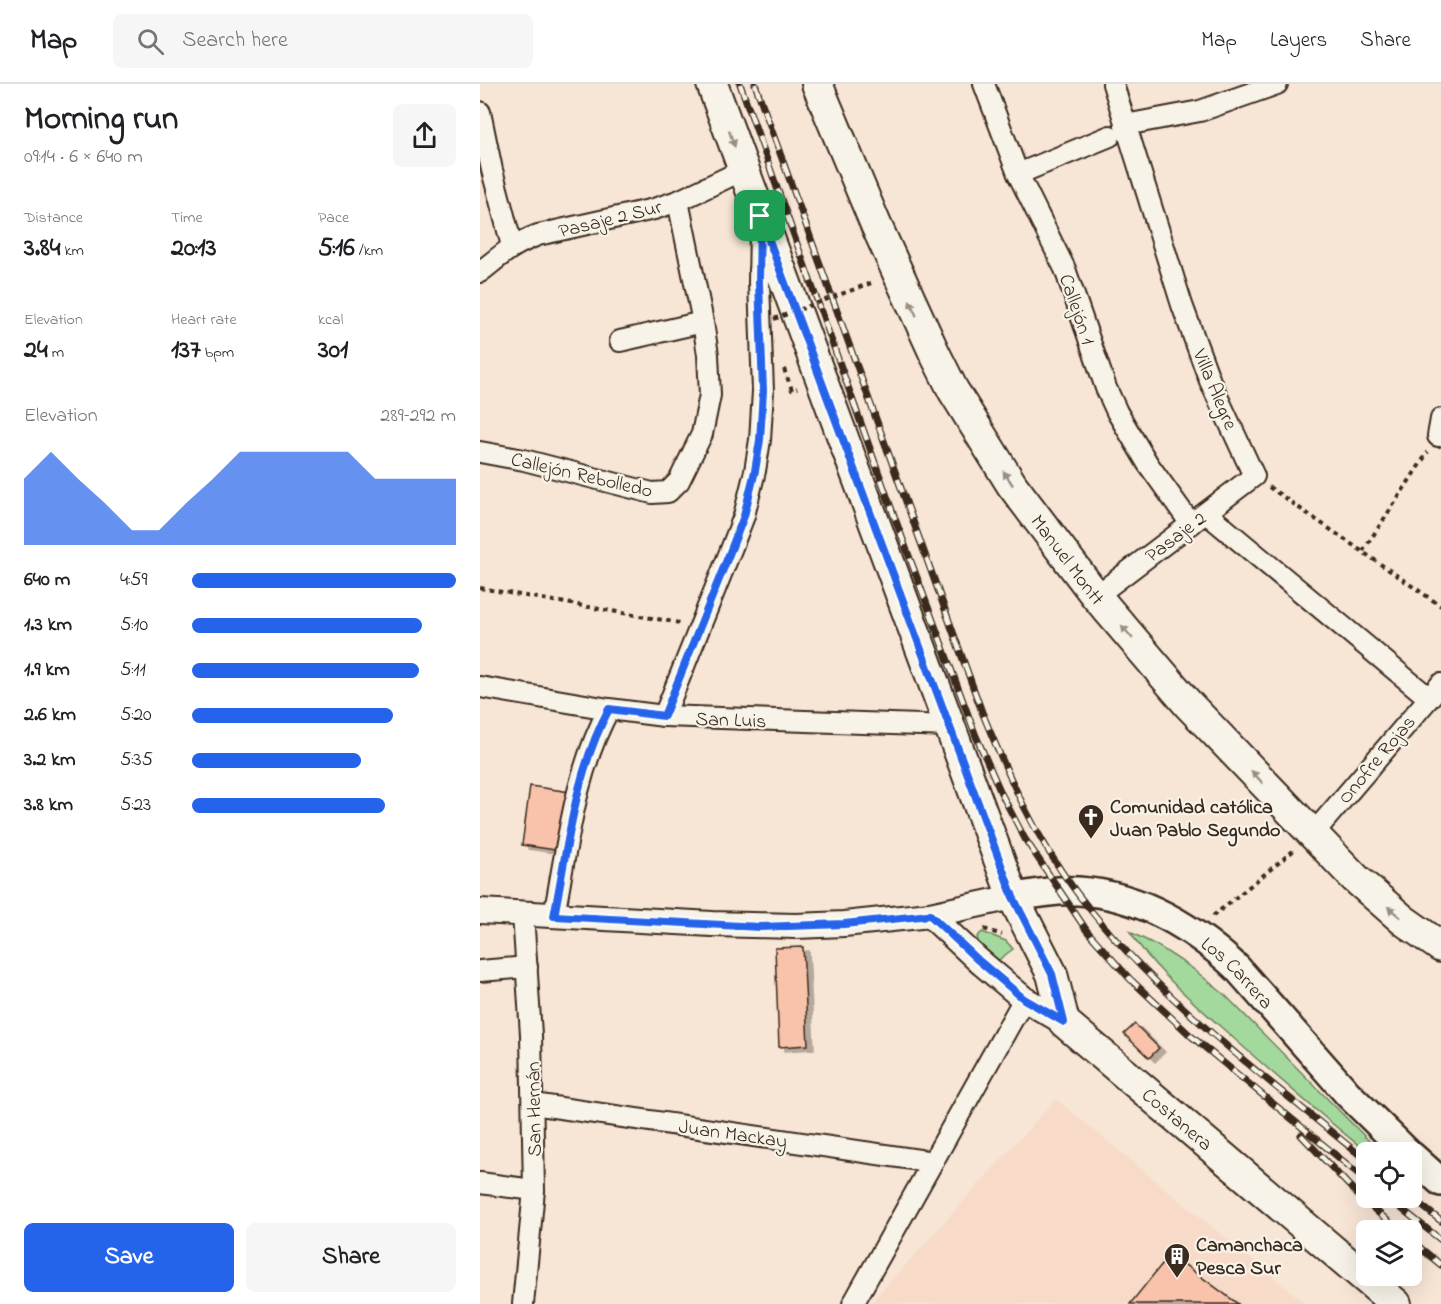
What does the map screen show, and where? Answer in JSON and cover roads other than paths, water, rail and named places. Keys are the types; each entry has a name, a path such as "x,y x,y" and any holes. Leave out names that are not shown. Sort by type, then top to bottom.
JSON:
{"main road":[{"path":"712,84 1013,897 1052,974 1064,1022"},
{"name":"Manuel Montt","path":"816,84 890,257 953,390 1012,484 1096,596 1188,704 1301,844 1379,899 1441,947"},
{"name":"Los Carrera","path":"1013,897 1059,891 1106,894 1136,903 1183,926 1222,954 1237,968 1348,1094 1397,1142"},
{"name":"Costanera","path":"1064,1022 1396,1304"},
{"path":"1422,1165 1441,1182"}],"street":[{"name":"Callejón 1","path":"984,84 1018,174 1065,269 1100,372 1117,412 1148,464 1199,518 1435,691"},
{"name":"Villa Alegre","path":"1113,84 1118,130 1210,381 1254,476"},
{"path":"1018,174 1118,130 1200,111 1277,84"},
{"path":"480,112 492,170 512,246"},
{"name":"Pasaje 2 Sur","path":"480,272 512,246 538,235 654,209 678,201 743,170"},
{"name":"Callejón Rebolledo","path":"480,452 524,460 652,493 668,492 679,481 696,448 706,419 710,395 710,375 703,322 678,201"},
{"path":"664,716 744,516 755,471 760,440 763,391 759,283 760,216"},
{"path":"620,341 703,322"},
{"name":"Pasaje 2","path":"1096,596 1254,476"},
{"name":"San Luis","path":"480,687 664,716 949,726"},
{"name":"Onofre Rojas","path":"1301,844 1435,691"},
{"path":"554,916 584,767 594,739 609,709"},
{"path":"480,911 760,927 937,922 1013,897"},
{"name":"San Hernán","path":"523,914 533,1104 534,1190 523,1304"},
{"path":"937,922 1024,999 1064,1022"},
{"path":"480,971 527,967"},
{"path":"853,1304 1024,999"},
{"name":"Juan Mackay","path":"533,1104 933,1162"},
{"path":"480,1183 534,1190"}],"railway":[{"path":"740,84 893,513 976,736 1001,793 1025,839 1087,931 1130,979 1191,1036 1356,1172"},
{"path":"755,84 982,712 1012,782 1035,828 1077,893 1142,967 1177,1002 1251,1067 1356,1152"},
{"path":"1301,1135 1357,1194 1387,1220"},
{"path":"1422,1206 1441,1221"},
{"path":"1401,1208 1441,1240"},
{"path":"1422,1249 1441,1265"}],"place":[{"name":"Comunidad católica Juan Pablo Segundo","path":"1091,840"},
{"name":"Camanchaca Pesca Sur","path":"1177,1279"}]}
